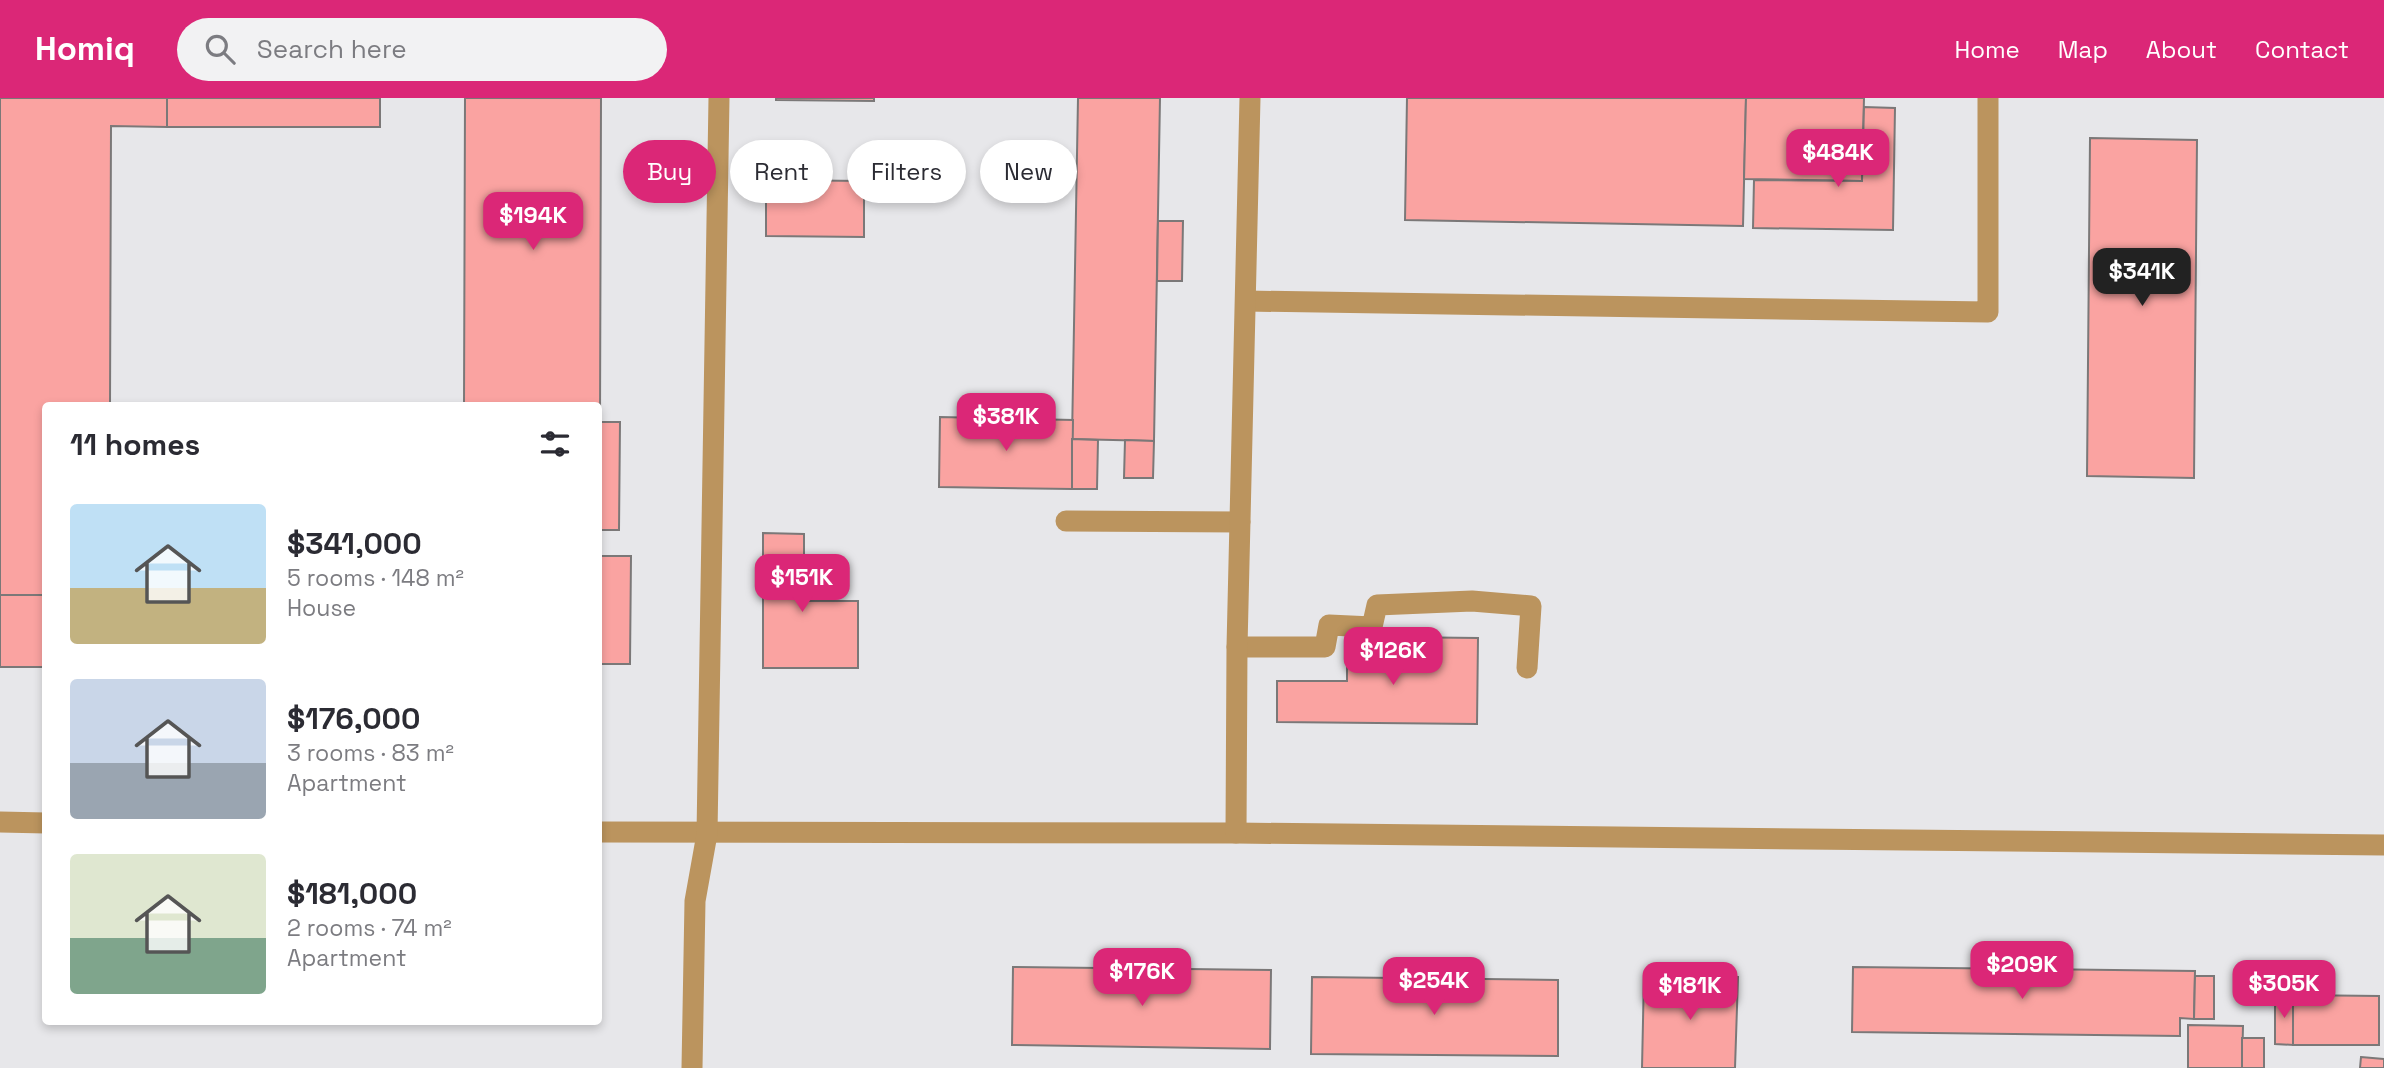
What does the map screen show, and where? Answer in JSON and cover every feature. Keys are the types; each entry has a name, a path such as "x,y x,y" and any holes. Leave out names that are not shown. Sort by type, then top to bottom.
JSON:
{"street":[{"path":"692,1068 695,901 707,834 719,98"},
{"path":"1236,833 1237,647 1250,98"},
{"path":"1246,300 1987,312 1988,98"},
{"path":"1066,522 1240,522"},
{"path":"1237,647 1325,647 1329,625 1372,627 1377,605 1472,601 1531,606 1527,668"},
{"path":"0,822 42,823"},
{"path":"602,832 1236,833 2384,845"}],"building":[{"path":"0,98 167,98 167,127 111,126 110,402 42,402 42,595 0,595"},
{"path":"167,98 380,98 380,127 167,127"},
{"path":"465,98 601,98 600,402 464,402"},
{"path":"874,98 874,101 776,100"},
{"path":"1078,98 1160,98 1154,441 1072,439"},
{"path":"1407,98 1746,98 1743,226 1405,220"},
{"path":"1746,98 1864,98 1862,181 1744,179"},
{"path":"1864,107 1895,108 1893,230 1753,228 1754,180 1862,181"},
{"path":"2090,138 2197,140 2194,478 2087,476"},
{"path":"833,181 847,181 847,203 864,203 864,237 766,236 766,203 833,203"},
{"path":"1158,221 1183,221 1182,281 1157,281"},
{"path":"940,417 1073,420 1072,489 939,487"},
{"path":"602,422 620,422 619,530 602,530"},
{"path":"1072,439 1098,440 1097,489 1072,489"},
{"path":"1125,440 1154,441 1153,478 1124,478"},
{"path":"763,533 804,534 804,601 858,601 858,668 763,668"},
{"path":"602,556 631,556 630,664 602,664"},
{"path":"0,595 42,595 42,667 0,667"},
{"path":"1393,637 1478,638 1477,724 1277,722 1277,681 1347,681 1347,654 1392,655"},
{"path":"1013,967 1271,970 1270,1049 1012,1045"},
{"path":"1853,967 2195,971 2194,1019 2180,1018 2180,1036 1852,1032"},
{"path":"1644,974 1738,977 1735,1068 1642,1068"},
{"path":"2195,976 2214,976 2214,1019 2194,1019"},
{"path":"1312,977 1558,980 1558,1056 1311,1054"},
{"path":"2275,995 2293,995 2293,1045 2275,1044"},
{"path":"2293,995 2379,996 2379,1045 2293,1045"},
{"path":"2188,1025 2243,1026 2242,1068 2188,1068"},
{"path":"2242,1038 2264,1038 2264,1068 2242,1068"},
{"path":"2361,1057 2384,1059 2384,1068 2360,1068"}]}
